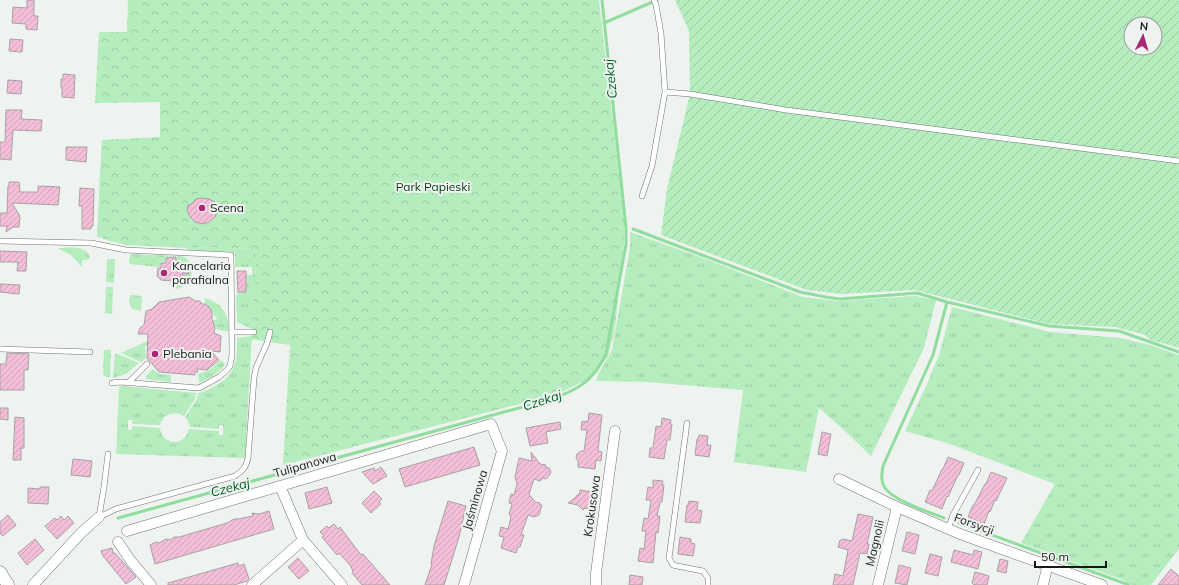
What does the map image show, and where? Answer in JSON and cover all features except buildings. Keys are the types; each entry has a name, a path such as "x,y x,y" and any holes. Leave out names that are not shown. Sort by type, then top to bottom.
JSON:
{"street":[{"name":"Tulipanowa","path":"127,531 491,424"},
{"name":"Jaśminowa","path":"464,585 502,451 491,424"},
{"name":"Krokusowa","path":"596,585 596,573 615,431"},
{"name":"Forsycji","path":"839,479 897,508 948,529 1048,564 1102,585"},
{"path":"280,486 303,540 342,585"},
{"name":"Magnolii","path":"878,585 897,508"},
{"path":"33,585 82,532 99,518"},
{"path":"252,585 303,540"},
{"path":"118,542 151,585"},
{"path":"1043,585 1048,564"}],"lane":[{"path":"642,196 652,166 665,92 662,33 655,2"},
{"path":"665,92 690,94 786,110 1179,162"},
{"path":"0,241 91,243 126,250 231,255 232,355 230,366 219,377 202,387 195,389 112,383"},
{"path":"232,332 254,332"},
{"path":"99,518 116,509 224,480 243,471 248,458 255,373 270,332"},
{"path":"0,349 90,352"},
{"path":"128,383 148,364"},
{"path":"687,423 669,558 673,565 704,571 708,578 708,585"},
{"path":"99,518 108,454"},
{"path":"948,529 978,470"}],"green space":[{"name":"Park Papieski","path":"128,0 599,0 624,219 624,243 615,328 608,357 586,380 558,394 283,465 290,345 251,339 257,249 162,246 97,237 102,140 160,137 160,102 95,103 99,32 127,32"},
{"path":"675,0 1179,0 1179,348 1151,340 1145,335 1115,327 1049,324 915,290 842,294 807,290 661,235 667,189 690,94 689,31"},
{"path":"630,232 703,258 803,297 839,301 915,296 936,300 924,348 871,456 819,408 806,472 734,462 743,390 647,382 596,381 612,350 630,247"},
{"path":"104,236 162,246 257,249 252,329 237,322 236,297 238,292 246,292 246,275 252,275 252,267 235,267 235,252 126,245 103,239"},
{"path":"71,247 81,249 88,254 90,258 88,260 82,260 82,267 71,255 57,248"},
{"path":"130,254 177,256 166,257 165,262 161,262 160,267 157,267 129,264"},
{"path":"177,256 181,256 188,260 191,266 192,275 184,286 175,289 176,285 184,283 184,274 187,274 186,264 177,263"},
{"path":"107,259 115,259 114,283 106,282"},
{"path":"106,287 113,287 112,314 105,313"},
{"path":"130,295 142,296 141,311 132,309 129,303"},
{"path":"205,298 220,306 226,314 229,331 216,329 213,325 213,320 216,320 217,317 213,315 213,312 205,303"},
{"path":"952,307 1050,332 1121,338 1150,345 1179,355 1179,549 1151,585 1132,585 1123,580 1021,543 1055,484 950,444 905,431 939,355"},
{"path":"252,336 245,458 116,454 119,387 122,386 196,393 195,399 184,416 176,413 169,414 164,418 160,425 132,424 133,420 128,420 128,430 132,430 132,426 160,428 165,438 174,442 183,439 187,435 189,429 219,431 219,435 223,435 223,425 219,425 219,429 190,427 185,417 197,399 198,393 215,386 228,377 232,371 236,360 237,338"},
{"path":"150,340 145,347 146,358 141,362 121,353"},
{"path":"104,350 111,350 110,377 106,377 103,374"},
{"path":"115,354 139,363 126,374 113,378"},
{"path":"221,360 225,364 220,370 199,383 198,374 211,369"},
{"path":"153,369 159,374 171,375 171,382 146,379 146,376"}],"waterway":[{"name":"Czekaj","path":"118,518 548,400 575,389 583,384 595,372 606,354 626,244 626,228 602,0"},
{"path":"604,23 657,0"},
{"path":"633,229 800,292 840,299 917,293 947,302 1049,326 1119,331 1179,352"},
{"path":"944,518 912,506 896,497 885,488 882,483 882,477 883,466 933,355 947,302"},
{"path":"959,523 1129,585"}],"place":[{"name":"Scena","path":"202,208"},
{"name":"Kancelaria parafialna","path":"164,273"},
{"name":"Plebania","path":"155,354"}]}
